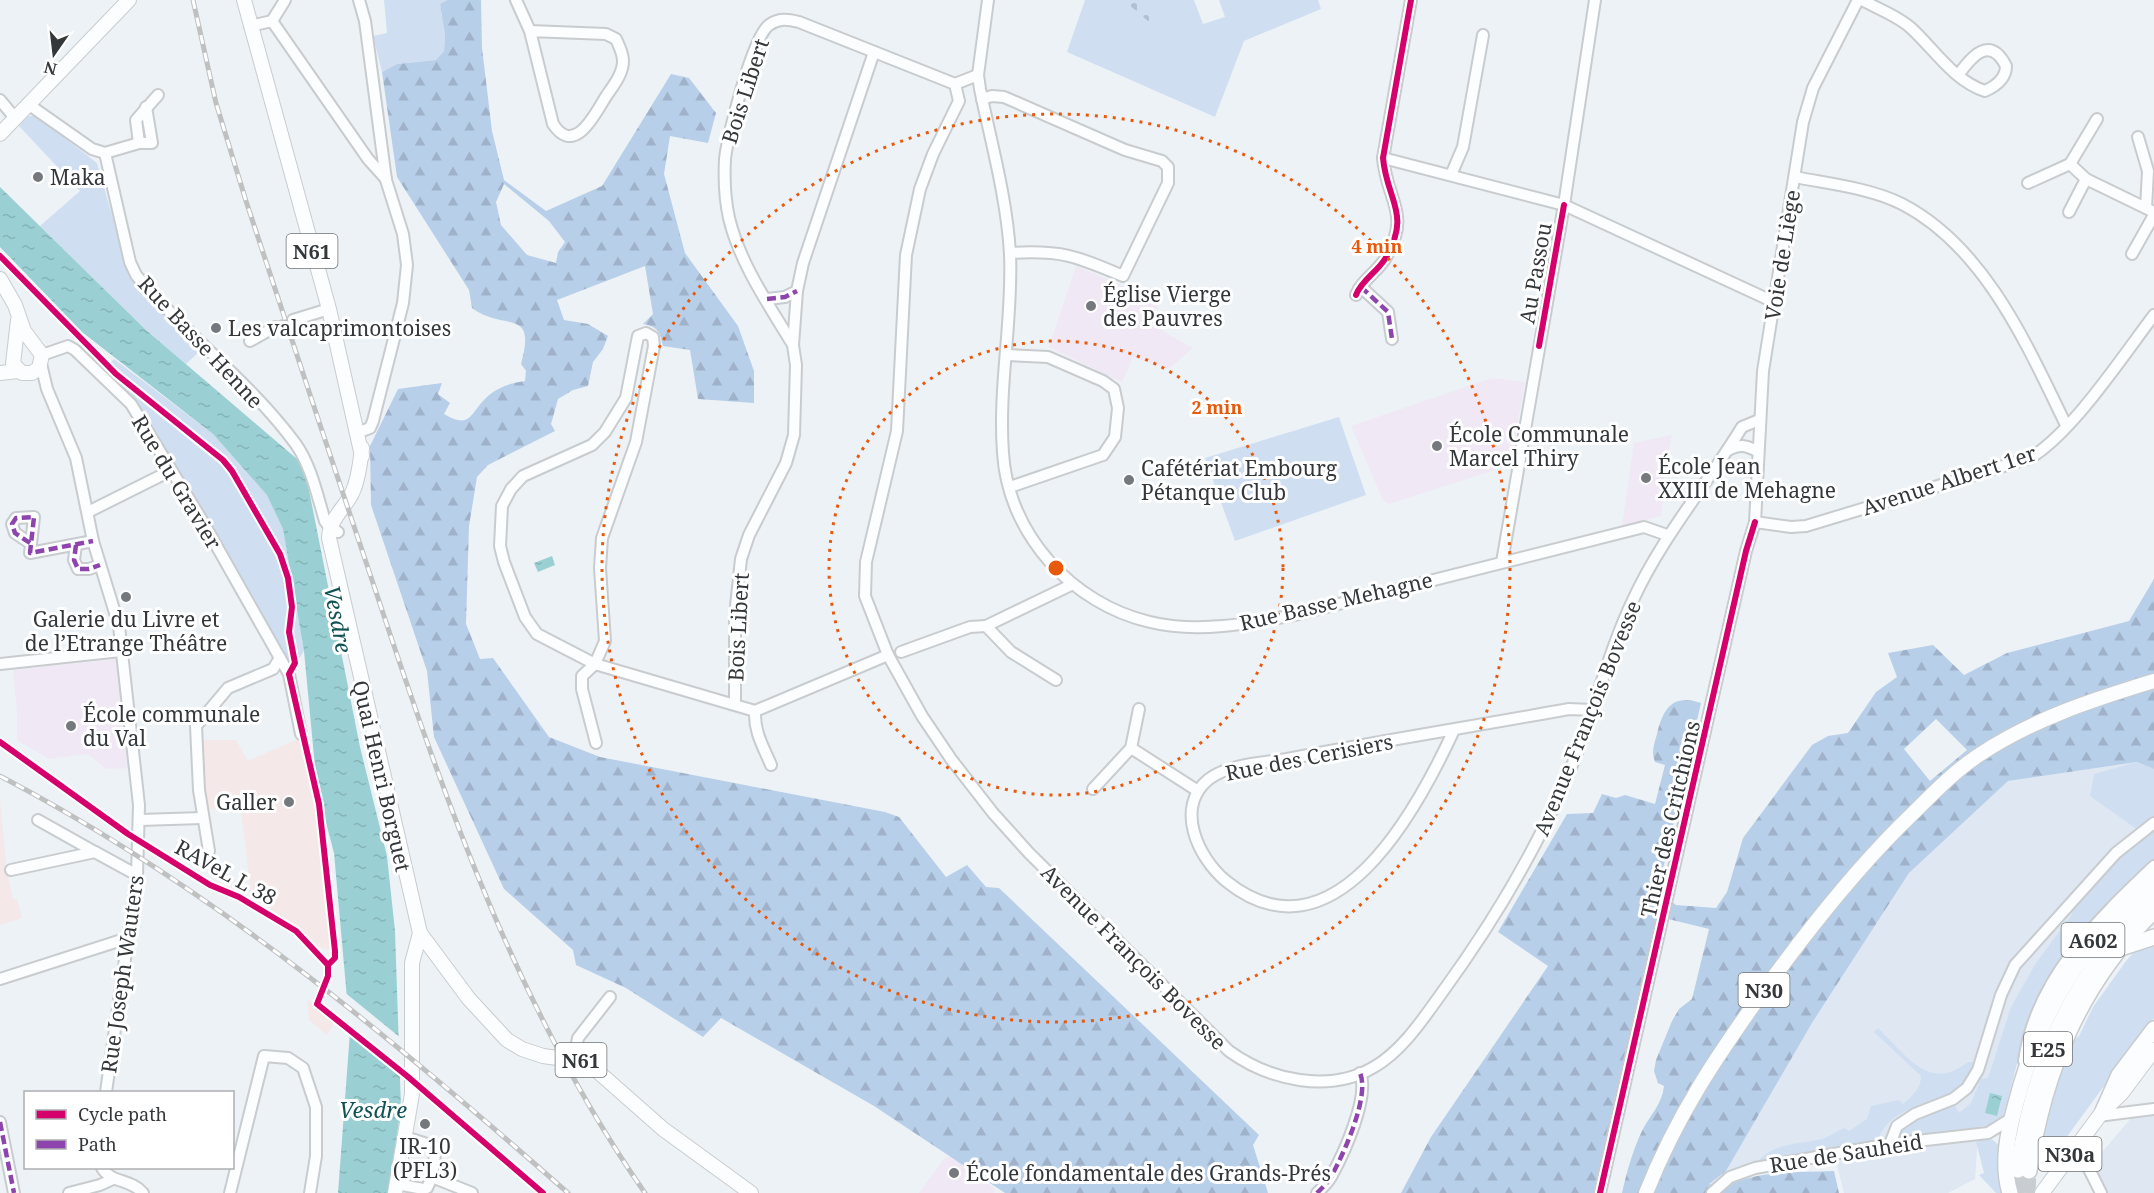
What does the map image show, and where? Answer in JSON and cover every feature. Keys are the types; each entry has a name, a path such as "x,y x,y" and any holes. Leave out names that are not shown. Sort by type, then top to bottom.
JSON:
{"highway":[{"name":"A602","path":"2016,1178 2007,1146 2012,1118 2021,1082 2048,1012 2066,980 2100,932 2154,880"},
{"name":"E25","path":"2016,1178 2032,1095 2042,1064 2067,1006 2110,942 2154,894"},
{"name":"E25","path":"2016,1178 2035,1130 2052,1069 2078,1012 2119,949 2154,911"},
{"name":"A602","path":"2119,949 2154,937"},
{"path":"2100,1114 2119,1075 2154,1029"},
{"path":"2016,1178 2024,1193"}],"main road":[{"path":"1,132 129,0"},
{"name":"N61","path":"243,0 329,309 362,448 364,472 359,495 334,530"},
{"path":"0,279 15,305 18,320 13,364 22,372"},
{"path":"0,373 36,371 41,359 18,320"},
{"path":"0,363 22,344 32,344"},
{"name":"Quai Henri Borguet","path":"334,530 332,552 420,933 412,963 412,1095 396,1189"},
{"name":"N30","path":"1646,1193 1661,1155 1690,1097 1739,1024 1842,887 1917,810 1977,756 2022,730 2078,705 2154,681"},
{"name":"N61","path":"420,933 434,955 469,999 507,1040 522,1050 543,1056 574,1058 587,1062 663,1129 751,1193"},
{"path":"412,963 422,956 434,955"},
{"name":"N30a","path":"2042,1193 2100,1114 2121,1094 2154,1050"}],"street":[{"path":"250,26 272,21 285,0"},
{"path":"359,0 365,21 386,180 403,234 407,265 406,284 390,359 373,421 370,428 359,432"},
{"path":"516,0 530,32 553,124 557,131 565,135 576,134 587,127 621,72 623,61 616,39 606,34 530,32"},
{"name":"Rue Basse Mehagne","path":"988,0 978,75 1010,253 1003,454 1010,487 1028,531 1046,557 1071,585 1104,606 1149,622 1214,626 1256,622 1299,614 1644,527 1667,536"},
{"path":"1392,339 1388,312 1358,291 1382,263 1394,243 1398,229 1396,204 1384,170 1383,158 1411,0"},
{"name":"Au Passou","path":"1502,562 1564,205 1595,0"},
{"name":"Voie de Liège","path":"1755,522 1762,371 1776,303 1803,122 1813,88 1857,0"},
{"path":"1862,0 1909,26 1941,61 1959,74"},
{"name":"Bois Libert","path":"793,345 736,240 729,217 725,188 725,159 731,124 757,43 767,26 783,18 955,84"},
{"path":"272,21 368,159 386,180"},
{"path":"1451,175 1463,147 1483,35"},
{"name":"Bois Libert","path":"735,704 735,615 741,559 749,535 786,462 794,435 796,365 793,345 796,291 803,263 874,52"},
{"path":"955,84 978,75"},
{"name":"Avenue François Bovesse","path":"955,84 959,101 933,154 920,189 906,255 897,432 864,578 865,596 888,655 927,724 993,813 1029,852 1229,1051 1245,1063 1286,1079 1314,1082 1360,1073 1373,1068 1388,1058 1406,1039 1492,923 1543,831 1592,710 1633,599 1667,536 1742,428 1759,420"},
{"path":"28,104 92,149 105,153 139,143 136,120 158,95"},
{"path":"982,99 992,96 1004,97 1125,150 1161,161 1168,167 1168,183 1123,276 1077,256 1061,253 1010,253"},
{"path":"0,100 15,118"},
{"path":"2028,183 2070,164 2097,119"},
{"path":"2132,254 2151,212 2148,171 2138,137"},
{"name":"Rue Basse Henne","path":"105,153 130,262 136,275 220,360 296,444 307,464 334,530"},
{"path":"1383,158 1564,205 1776,303"},
{"path":"2070,164 2086,179 2151,212"},
{"path":"1795,177 1879,194 1902,204 1952,239 1982,275 2007,315 2037,365 2066,425"},
{"path":"2069,212 2086,179"},
{"path":"767,299 785,297 796,291"},
{"path":"292,320 329,309"},
{"name":"Avenue Albert 1er","path":"1755,522 1791,527 1806,526 2030,458 2045,449 2086,404 2154,315"},
{"name":"Rue Basse Henne","path":"250,342 275,327"},
{"path":"596,743 582,689 582,676 595,664 605,641 600,568 602,538 636,442 654,346 653,338 646,333 638,336 635,341 626,398 605,432 592,445 524,476 511,489 502,506 500,546 525,617 537,634 572,649 595,664 755,711 888,655"},
{"name":"Rue du Gravier","path":"41,359 68,346 131,404 203,522 290,674 301,734"},
{"path":"1006,356 1048,357 1103,381 1114,389 1118,408 1116,437 1103,455 1010,487"},
{"name":"Rue Joseph Wauters","path":"41,359 47,389 76,458 93,542 119,626 140,820 137,875 106,1091"},
{"path":"22,372 47,389"},
{"path":"1728,450 1737,445 1748,446 1757,451"},
{"path":"88,512 170,471"},
{"name":"Thier des Critchions","path":"1600,1193 1706,737 1746,551 1755,522"},
{"path":"30,543 30,553 93,542"},
{"path":"76,545 74,560 78,569 89,569 100,565"},
{"path":"901,652 970,627 986,626 1071,585"},
{"path":"986,626 1011,652 1056,680"},
{"path":"0,664 121,651"},
{"path":"209,851 202,818 196,726 228,688 273,669 279,658"},
{"path":"1093,789 1131,748 1139,709"},
{"name":"Rue des Cerisiers","path":"1454,730 1414,806 1367,870 1345,887 1322,900 1295,906 1257,899 1234,887 1217,873 1201,852 1194,836 1191,820 1198,790 1222,771 1569,709 1592,710"},
{"path":"755,711 754,724 759,741 771,765"},
{"path":"1131,748 1198,790"},
{"path":"140,820 202,818"},
{"path":"39,820 137,875"},
{"path":"1890,1144 1897,1126 1915,1114 1953,1099 1967,1088 1978,1070 2001,995 2015,965 2116,853 2154,824"},
{"path":"11,870 95,852"},
{"path":"2021,1082 2033,1021 2047,991 2096,923 2154,866"},
{"path":"0,979 128,938"},
{"path":"574,1058 579,1038 610,997"},
{"path":"230,1193 264,1056 288,1058 297,1062 306,1078 316,1107 316,1156 310,1193"},
{"path":"1317,1193 1332,1176 1356,1117 1364,1082 1360,1073"},
{"path":"2100,1114 2154,1109"},
{"name":"Rue de Sauheid","path":"1712,1193 1730,1177 1755,1168 1890,1144 1988,1133 2012,1118"},
{"path":"0,1122 14,1193"},
{"path":"1988,1133 2007,1146"},
{"path":"396,1189 427,1188 432,1177 435,1147 405,1137"},
{"path":"2074,1149 2086,1162 2101,1193"},
{"path":"104,1169 113,1179 137,1186 143,1193"},
{"path":"432,1177 472,1193"},
{"path":"69,1193 113,1179"}],"shaded area":[{"path":"1076,266 1159,301 1152,325 1193,348 1168,369 1133,357 1122,382 1049,347"},
{"name":"École Communale Marcel Thiry","path":"1492,378 1525,382 1510,465 1389,504 1383,500 1351,426"},
{"name":"École Jean XXIII de Mehagne","path":"1672,435 1662,489 1665,489 1661,516 1622,526 1634,443"},
{"name":"École communale du Val","path":"118,659 127,768 106,769 88,754 49,759 17,740 13,670"},
{"path":"300,738 315,811 330,950 318,947 251,893 241,812 206,808 200,740 236,740 248,761"},
{"path":"2137,762 2154,769 2154,859 2049,959 1980,1109 1975,1179 1948,1193 1844,1193 1836,1161 1759,1172 1725,1193 1703,1193 1708,1184 1726,1171 1809,1028 1909,873 2008,781"},
{"path":"0,798 7,872 13,899 17,899 22,918 0,925"},
{"path":"307,999 335,1021 327,1035 309,1020"},
{"path":"2154,1114 2154,1193 2105,1193 2093,1163 2132,1117"},
{"name":"École fondamentale des Grands-Prés","path":"952,1157 995,1189 994,1193 919,1193 945,1158"}],"green space":[{"path":"384,0 447,0 440,4 445,35 444,51 436,60 397,64 382,72 373,36 387,33"},
{"path":"447,0 481,0 482,48 492,131 504,180 546,211 602,186 671,74 689,78 716,113 708,143 670,136 664,174 685,253 738,326 754,371 754,403 698,399 690,350 663,346 658,331 652,326 643,324 653,314 645,266 557,300 564,320 588,324 608,336 603,349 593,362 588,386 573,390 558,399 551,424 555,431 488,465 477,477 469,526 466,624 480,659 493,658 549,737 600,757 885,812 899,817 946,877 967,865 986,887 999,888 1259,1135 1253,1145 1268,1193 1005,1193 874,1106 721,1018 703,1037 626,988 576,965 573,950 504,889 434,737 427,671 371,505 370,446 398,389 442,383 438,394 450,403 444,414 453,419 465,420 499,388 525,381 526,371 521,364 525,334 521,327 484,315 472,308 469,290 397,177 382,72 397,64 436,60 444,51 445,35 440,4","holes":["504,184 549,221 565,242 558,252 556,263 527,255 501,225 496,202"]},
{"path":"1085,0 1194,0 1203,24 1225,17 1219,0 1318,0 1321,9 1244,41 1215,117 1067,52"},
{"path":"1132,0 1148,0 1157,19 1148,21 1127,3"},
{"path":"28,116 36,116 97,163 130,278 200,351 186,364 146,330 40,226 80,191 19,126"},
{"path":"114,359 213,434 268,495 283,529 304,651 289,674 131,404 110,383 106,367"},
{"path":"1339,417 1366,495 1235,541 1205,458"},
{"path":"2154,579 2154,769 2137,762 2008,781 1909,873 1812,1023 1726,1171 1709,1184 1723,1189 1748,1178 1762,1175 1834,1171 1839,1193 1622,1193 1636,1144 1659,1104 1663,1092 1664,1086 1658,1083 1654,1071 1656,1060 1679,1009 1692,999 1709,929 1660,917 1595,1193 1401,1193 1431,1137 1548,966 1498,932 1567,814 1593,813 1602,794 1616,798 1625,795 1655,804 1665,765 1655,762 1653,748 1662,717 1671,705 1683,700 1701,703 1658,891 1676,905 1716,908 1727,892 1743,838 1812,745 1828,736 1848,733 1876,692 1897,677 1888,653 1933,645 1964,675 2007,653 2129,621","holes":["1936,719 1967,750 1930,781 1904,749"]},
{"path":"2137,762 2154,769 2154,819 2138,830 2090,796 2094,774"},
{"path":"2154,831 2154,861 2085,928 2041,993 2028,1022 2003,1117 1990,1125 1904,1140 1900,1137 1899,1131 1905,1123 1954,1104 1959,1113 1971,1103 1981,1079 1988,1078 2011,1007 2036,963 2071,916 2073,907 2116,860"},
{"path":"2154,946 2154,1018 2052,1157 2036,1172 2053,1092 2071,1042 2079,1036 2093,1007 2126,961 2134,952"},
{"path":"1878,1028 1908,1059 1930,1072 1941,1074 1954,1071 1968,1062 1973,1062 1967,1079 1956,1090 1942,1098 1897,1116 1885,1127 1877,1143 1758,1162 1771,1151 1779,1148 1822,1139 1844,1128 1849,1131 1867,1119 1871,1106 1899,1100 1903,1104 1913,1095 1920,1085 1921,1076 1874,1032"},
{"path":"1985,1139 1993,1140 2000,1146 1999,1179 2005,1193 1996,1193 1979,1175 1984,1173 1976,1142"}],"water":[{"name":"Vesdre","path":"0,187 146,330 304,465 360,747 387,856 395,931 401,1108 388,1193 338,1193 350,1032 334,853 317,788 304,651 283,529 267,495 213,434 82,332 0,247"},
{"path":"552,556 555,565 538,572 534,563"},
{"path":"1990,1093 2002,1096 1997,1116 1985,1113"}],"pier":[{"path":"343,991 402,1039 403,1067 346,1021"},
{"path":"346,1024 403,1070 403,1077 346,1031"}],"tunnel":[{"path":"275,327 293,320"},
{"path":"2017,1193 2018,1170"},
{"path":"2028,1193 2029,1171"}],"railway":[{"path":"193,0 216,103 246,201 403,673 459,828 489,904 559,1052 600,1124 645,1193"},
{"path":"0,776 77,819 152,866 225,915 296,967 434,1078 568,1193"}],"marked path":[{"path":"1361,287 1388,312 1392,339"},
{"path":"767,299 785,297 797,291"},
{"path":"30,543 15,533 12,524 16,518 34,517 30,553 93,541"},
{"path":"76,545 74,560 78,569 89,569 100,565"},
{"path":"1317,1193 1331,1178 1354,1124 1362,1096 1360,1073"},
{"path":"0,1122 14,1193"}],"cycle path":[{"path":"1356,295 1385,259 1397,230 1396,208 1385,173 1383,158 1411,0"},
{"path":"1539,346 1564,205"},
{"path":"0,256 116,374 223,460 232,471 280,554 288,578 292,607 289,632 295,663 289,674 319,804 335,951 335,958 328,965"},
{"path":"1600,1193 1746,551 1755,522"},
{"name":"RAVeL L 38","path":"0,742 128,834 210,885 239,897 296,931 328,965"},
{"path":"328,965 328,976 317,1004 407,1076 543,1193"}],"place":[{"name":"Maka","path":"38,177"},
{"name":"Église Vierge des Pauvres","path":"1091,306"},
{"name":"Les valcaprimontoises","path":"216,328"},
{"name":"École Communale Marcel Thiry","path":"1437,446"},
{"name":"École Jean XXIII de Mehagne","path":"1646,478"},
{"name":"Cafétériat Embourg Pétanque Club","path":"1129,480"},
{"name":"Galerie du Livre et de l’Etrange Théâtre","path":"126,597"},
{"name":"École communale du Val","path":"71,726"},
{"name":"Galler","path":"289,802"},
{"name":"IR-10 (PFL3)","path":"425,1124"},
{"name":"École fondamentale des Grands-Prés","path":"954,1173"}]}
